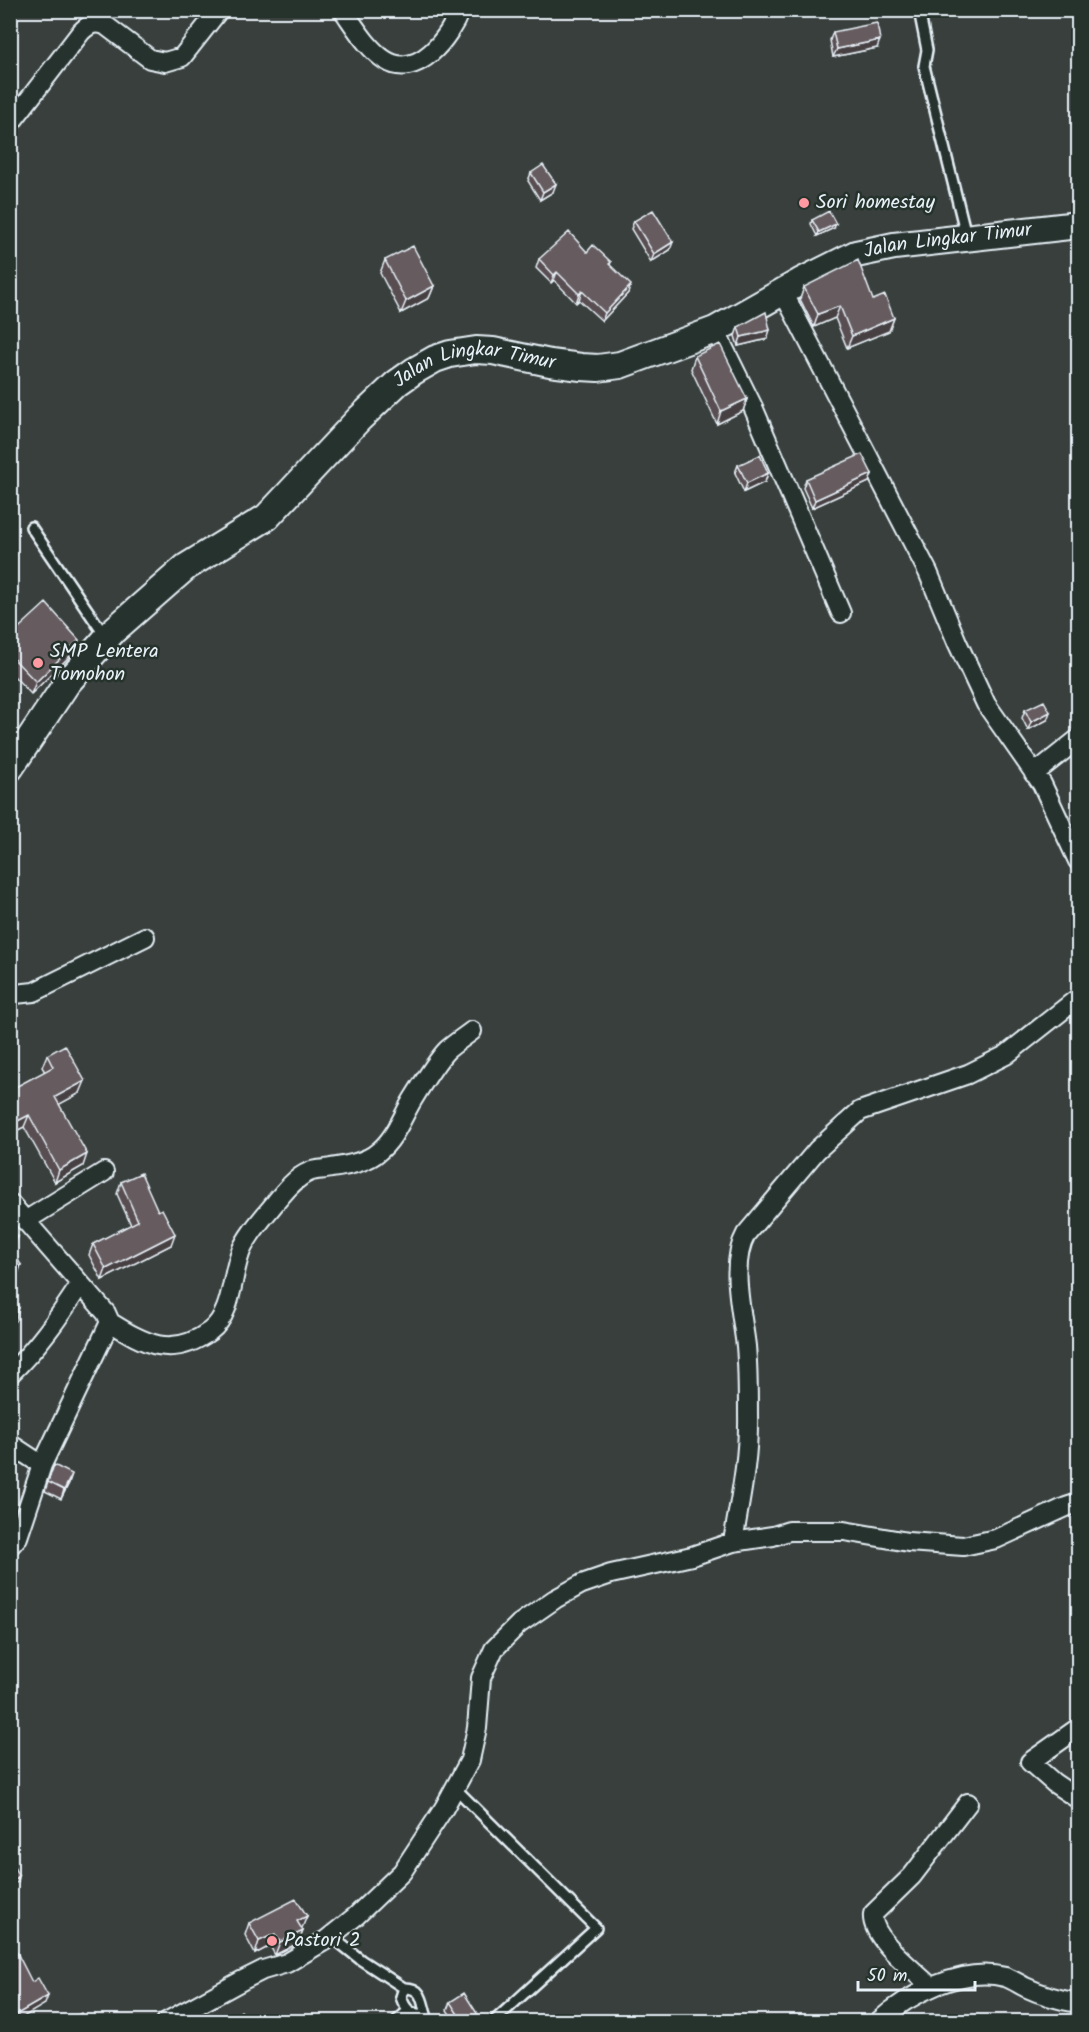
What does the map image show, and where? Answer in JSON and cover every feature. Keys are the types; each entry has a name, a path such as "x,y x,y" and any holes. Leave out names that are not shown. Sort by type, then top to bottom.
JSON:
{"main road":[{"name":"Jalan Lingkar Timur","path":"10,768 67,682 106,638 148,598 186,567 267,517 359,419 397,383 435,359 450,354 485,350 550,363 598,368 620,365 715,330 856,254 894,246 1078,225"}],"street":[{"path":"10,124 81,32 90,24 105,25 150,59 165,62 182,57 219,10"},
{"path":"343,10 368,44 383,59 404,66 425,58 440,44 460,10"},
{"path":"783,292 923,562 986,704 1042,784 1078,861"},
{"path":"715,330 753,407 841,612"},
{"path":"1034,774 1078,739"},
{"path":"10,992 15,994 34,992 145,938"},
{"path":"733,1542 748,1458 746,1350 737,1261 741,1243 746,1234 817,1150 861,1112 968,1074 1006,1055 1078,998"},
{"path":"10,1203 106,1313 110,1322 153,1345 177,1346 191,1341 212,1330 221,1318 229,1299 242,1248 276,1202 290,1187 311,1171 341,1167 377,1154 393,1136 413,1099 445,1052 472,1031"},
{"path":"25,1221 104,1172"},
{"path":"10,1374 31,1354 55,1324 80,1285"},
{"path":"10,1546 18,1537 38,1483 42,1465 110,1322"},
{"path":"10,1444 42,1465"},
{"path":"166,2022 263,1970 287,1963 331,1936 356,1916 402,1872 470,1760 477,1728 481,1678 494,1649 519,1624 555,1599 582,1584 611,1574 692,1556 733,1542 801,1530 844,1531 908,1542 963,1546 996,1539 1078,1503"},
{"path":"1078,1728 1030,1762 1078,1800"},
{"path":"931,1987 886,1944 874,1926 873,1914 912,1876 968,1803"},
{"path":"878,2022 902,2003 931,1987 984,1974 1006,1977 1027,1988 1063,2001 1078,2002"}],"lane":[{"path":"919,10 927,50 924,66 967,237"},
{"path":"31,527 106,638"},
{"path":"455,1788 596,1928 493,2022"},
{"path":"331,1936 404,1989 414,1989 419,1993 427,2018"},
{"path":"404,1989 401,1997 408,2011 427,2018"},
{"path":"395,2022 408,2011"}],"building":[{"path":"877,23 880,40 837,49 833,32"},
{"path":"543,165 556,184 543,192 531,173"},
{"path":"653,210 673,242 654,254 634,221"},
{"path":"829,211 836,224 819,232 812,220"},
{"path":"569,232 587,252 593,245 631,285 605,313 582,291 579,294 557,272 554,275 539,259"},
{"path":"413,246 434,286 406,301 385,260"},
{"path":"858,260 873,300 885,295 894,318 852,336 840,306 818,314 804,287"},
{"path":"766,312 770,330 741,337 738,327"},
{"path":"720,344 747,399 721,411 695,356"},
{"path":"862,454 872,474 815,500 806,479"},
{"path":"760,455 768,473 747,483 738,465"},
{"name":"SMP Lentera Tomohon","path":"46,603 79,640 36,682 10,655 10,636"},
{"path":"1044,701 1050,712 1031,722 1025,710"},
{"path":"65,1045 85,1081 55,1097 87,1154 59,1170 29,1115 10,1125 10,1090 53,1067 47,1055"},
{"path":"141,1173 158,1211 162,1209 175,1234 106,1269 93,1244 138,1221 121,1182"},
{"path":"10,1224 18,1237 10,1241"},
{"path":"10,1246 21,1265 10,1271"},
{"path":"10,1294 19,1308 10,1314"},
{"path":"54,1465 72,1474 64,1490 48,1482"},
{"path":"13,1865 19,1877 10,1882 10,1867"},
{"path":"296,1899 307,1916 297,1921 303,1931 280,1942 275,1934 259,1941 249,1923"},
{"path":"10,1943 32,1982 38,1978 48,1996 17,2014 21,2022 10,2022"},
{"path":"464,1993 480,2018 474,2022 463,2022 450,2002"},
{"path":"241,2011 249,2022 228,2022"},
{"path":"81,2013 85,2022 66,2022"}],"place":[{"name":"Sori homestay","path":"804,203"},
{"name":"SMP Lentera Tomohon","path":"38,663"},
{"name":"Pastori 2","path":"272,1941"}]}
